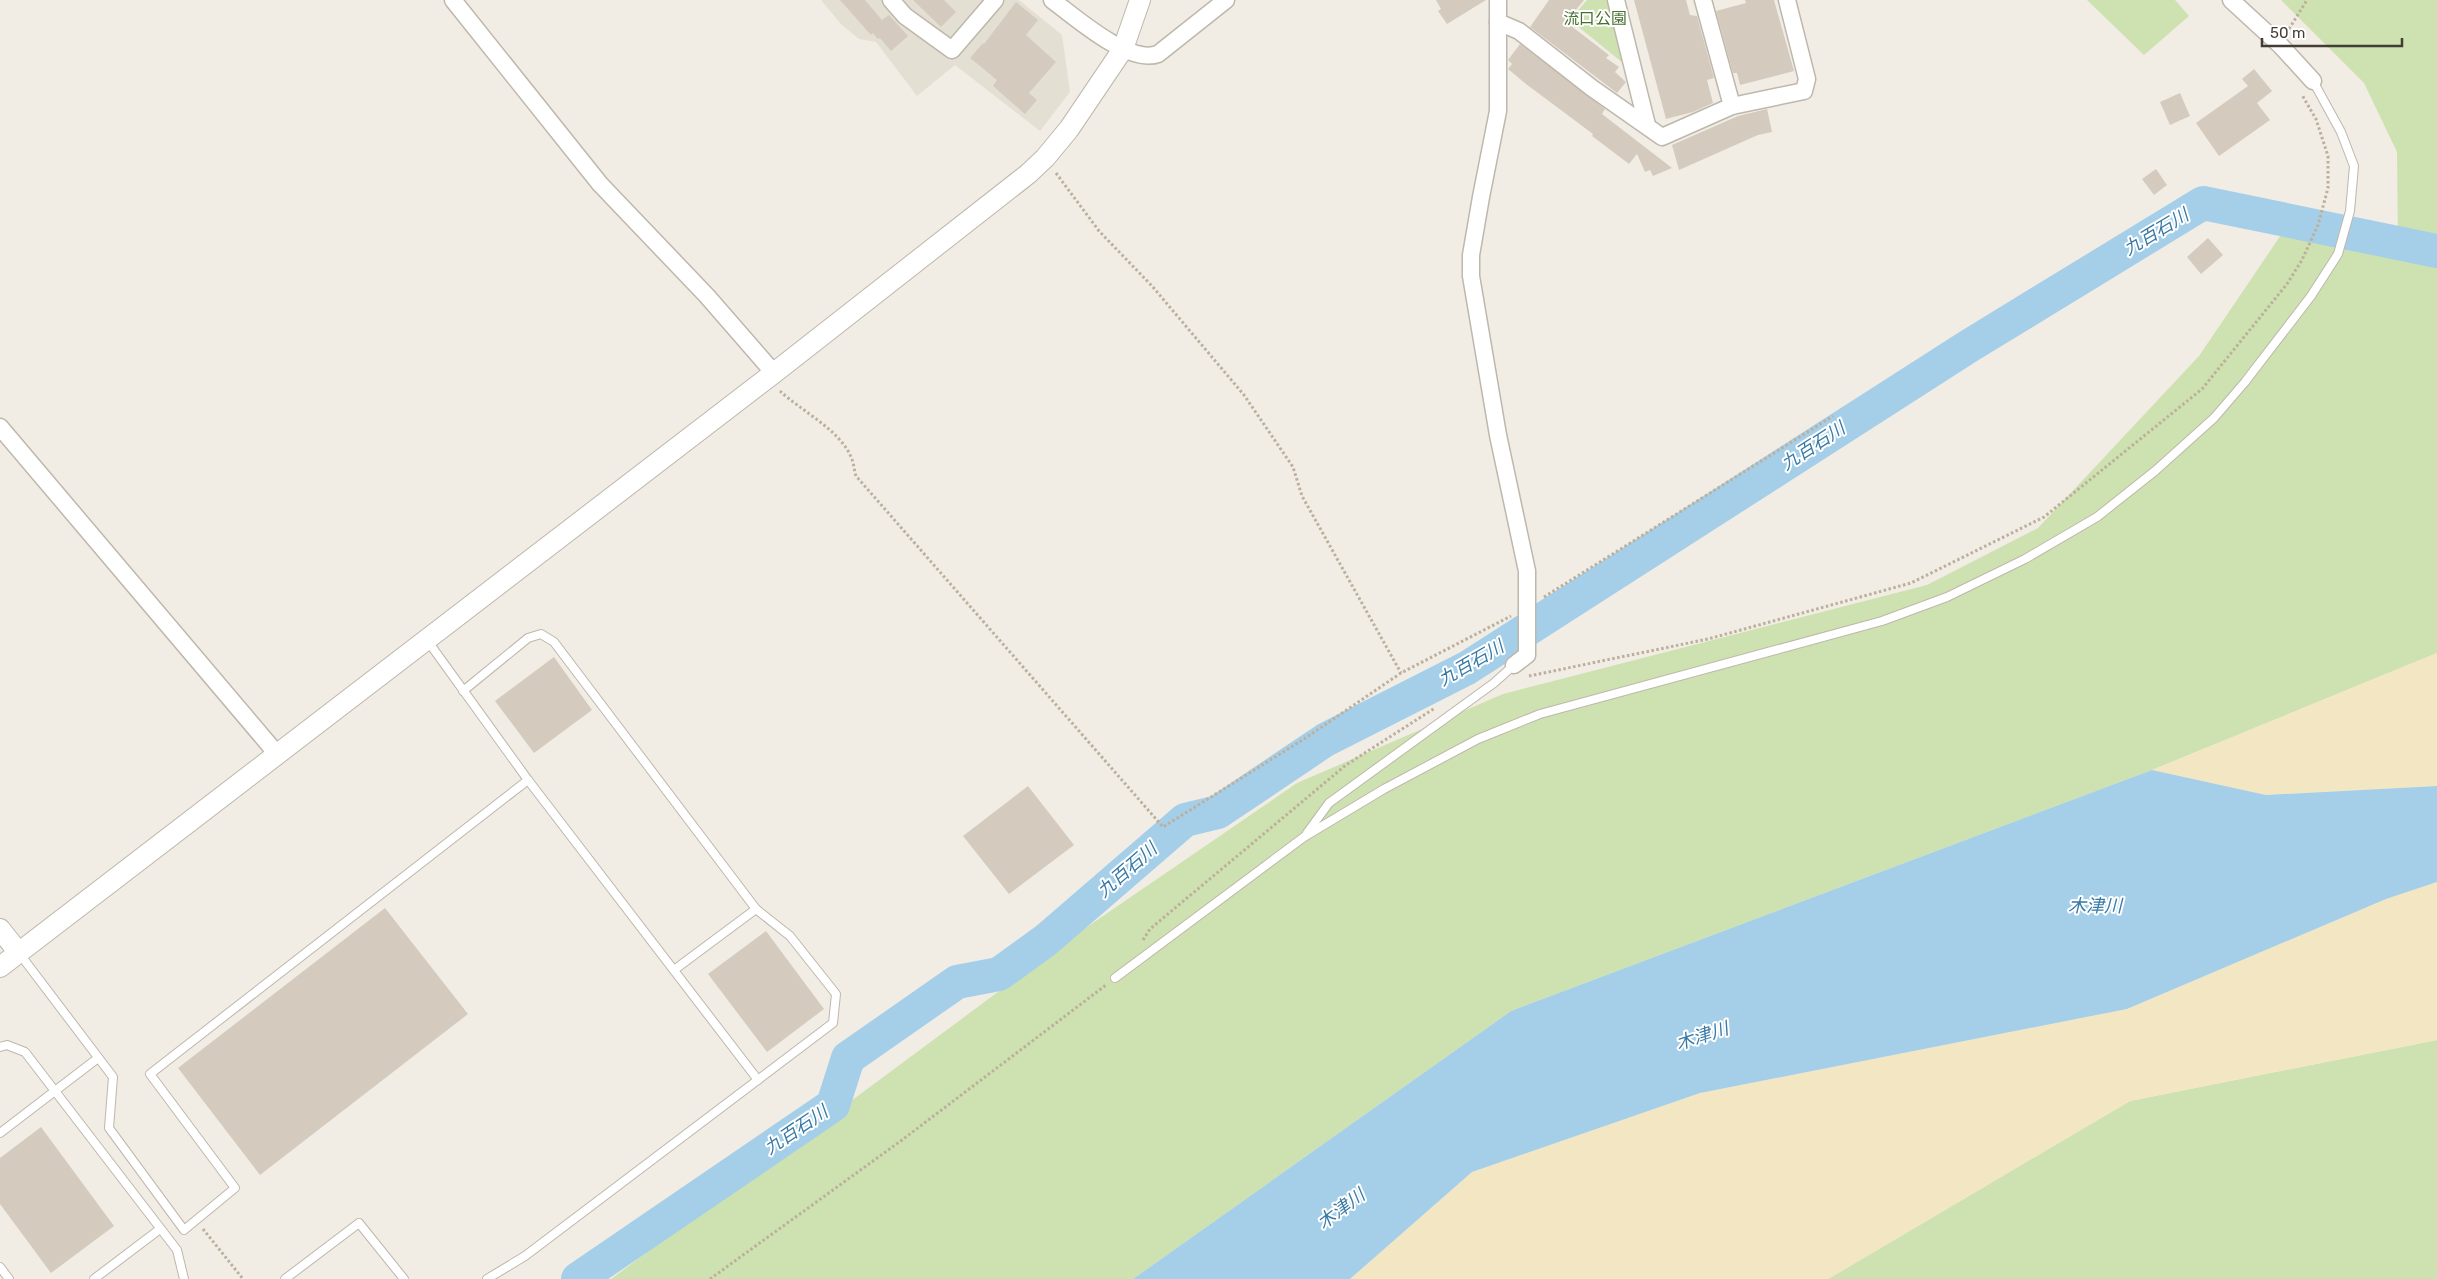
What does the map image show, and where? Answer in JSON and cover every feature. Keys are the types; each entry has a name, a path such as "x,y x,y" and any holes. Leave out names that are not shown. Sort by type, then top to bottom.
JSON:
{"street":[{"path":"453,0 600,184 707,296 774,372"},
{"path":"891,0 905,16 952,50 995,0"},
{"path":"1052,0 1081,22 1123,49 1147,56 1158,54 1226,0"},
{"path":"0,967 1004,194 1045,158 1084,108 1123,49 1140,0"},
{"path":"1616,0 1647,125"},
{"path":"1703,0 1732,106"},
{"path":"1498,22 1519,31 1592,88 1662,137 1732,106 1804,91 1807,79 1787,0"},
{"path":"2231,0 2281,46 2313,81"},
{"path":"1496,1 1498,22 1498,111 1479,207 1471,276 1498,435 1527,571 1527,655 1514,666"},
{"path":"0,427 278,754"},
{"path":"0,929 19,953"}],"lane":[{"path":"1115,978 1304,838 1384,789 1470,744 1540,714 1882,622 1947,597 2025,559 2097,517 2155,472 2214,418 2245,382 2311,296 2338,254 2350,210 2354,166 2341,132 2313,81"},
{"path":"463,691 528,638 541,634 554,642 756,909 790,936 836,994 833,1023 525,1256 487,1279"},
{"path":"427,640 528,780 758,1080"},
{"path":"1304,838 1329,803 1494,683 1514,666"},
{"path":"19,953 112,1077 109,1128 184,1230 235,1188 150,1074 528,780"},
{"path":"674,970 756,909"},
{"path":"0,1047 7,1045 25,1052 177,1250 184,1279"},
{"path":"0,1133 98,1058"},
{"path":"286,1279 359,1223 404,1279"},
{"path":"94,1279 160,1229"},
{"path":"0,1267 9,1279"}],"path":[{"path":"2285,35 2306,0"},
{"path":"1045,158 1099,231 1152,286 1249,403 1293,467 1302,496 1401,673"},
{"path":"774,372 774,384 789,399 816,417 834,434 851,456 856,476 1163,827 1304,739 1401,673 1528,607 1833,416"},
{"path":"196,1220 243,1279"}],"shaded area":[{"path":"821,0 1019,0 1062,35 1070,92 1040,131 955,65 917,96 876,42 859,39 841,24"}],"green space":[{"name":"流口公園","path":"1587,0 1608,0 1623,63 1570,20"},
{"path":"2087,0 2175,0 2189,16 2144,55"},
{"path":"2281,0 2437,0 2437,653 2152,770 1511,1011 1133,1279 611,1279 1068,940 1297,783 1503,694 1927,585 2038,528 2199,356 2287,226 2398,248 2397,152 2364,83"},
{"path":"2437,1040 2437,1279 1828,1279 2130,1101"}],"sand":[{"path":"2437,653 2437,786 2266,795 2152,770"},
{"path":"2437,882 2437,1040 2130,1101 1828,1279 1350,1279 1472,1172 1700,1093 2127,1009 2386,899"}],"water":[{"name":"木津川","path":"2152,770 2266,795 2437,786 2437,882 2386,899 2127,1009 1700,1093 1472,1172 1350,1279 1133,1279 1511,1011"}],"building":[{"path":"840,0 865,0 882,20 889,15 908,36 891,51 880,38 878,39 873,33 871,35"},
{"path":"913,0 944,0 956,12 941,27"},
{"path":"1436,0 1486,0 1447,24 1438,11 1441,9"},
{"path":"1549,0 1584,0 1566,22 1609,55 1606,58 1619,67 1615,72 1626,82 1617,93 1530,27"},
{"path":"1634,0 1686,0 1690,15 1697,16 1714,78 1707,80 1713,103 1693,112 1666,119"},
{"path":"1745,0 1774,0 1794,71 1740,85 1737,73 1733,73 1716,11 1746,3"},
{"path":"1016,2 1038,20 1026,35 1056,62 1029,93 1037,100 1025,114 993,86 997,80 970,58 984,44"},
{"path":"1520,44 1605,109 1602,114 1672,168 1653,176 1650,170 1645,172 1637,154 1629,164 1592,136 1593,134 1526,84 1508,69 1512,64 1508,60"},
{"path":"2254,69 2272,91 2257,103 2270,120 2219,156 2196,123 2248,86 2242,79"},
{"path":"2180,93 2190,116 2170,125 2160,102"},
{"path":"1767,109 1772,132 1758,135 1679,170 1672,145 1738,116"},
{"path":"2156,169 2167,185 2154,195 2142,179"},
{"path":"2208,238 2223,255 2201,274 2187,257"},
{"path":"554,657 592,710 534,753 495,701"},
{"path":"1028,786 1074,845 1009,894 963,836"},
{"path":"385,908 468,1014 260,1175 178,1068"},
{"path":"766,931 824,1009 767,1052 708,974"},
{"path":"41,1127 114,1226 51,1273 0,1204 0,1158"}],"waterway":[{"name":"九百石川","path":"578,1279 833,1105 848,1058 957,982 999,974 1046,940 1185,820 1218,812 1325,740 1467,668 1969,346 2203,203 2437,251"}]}
